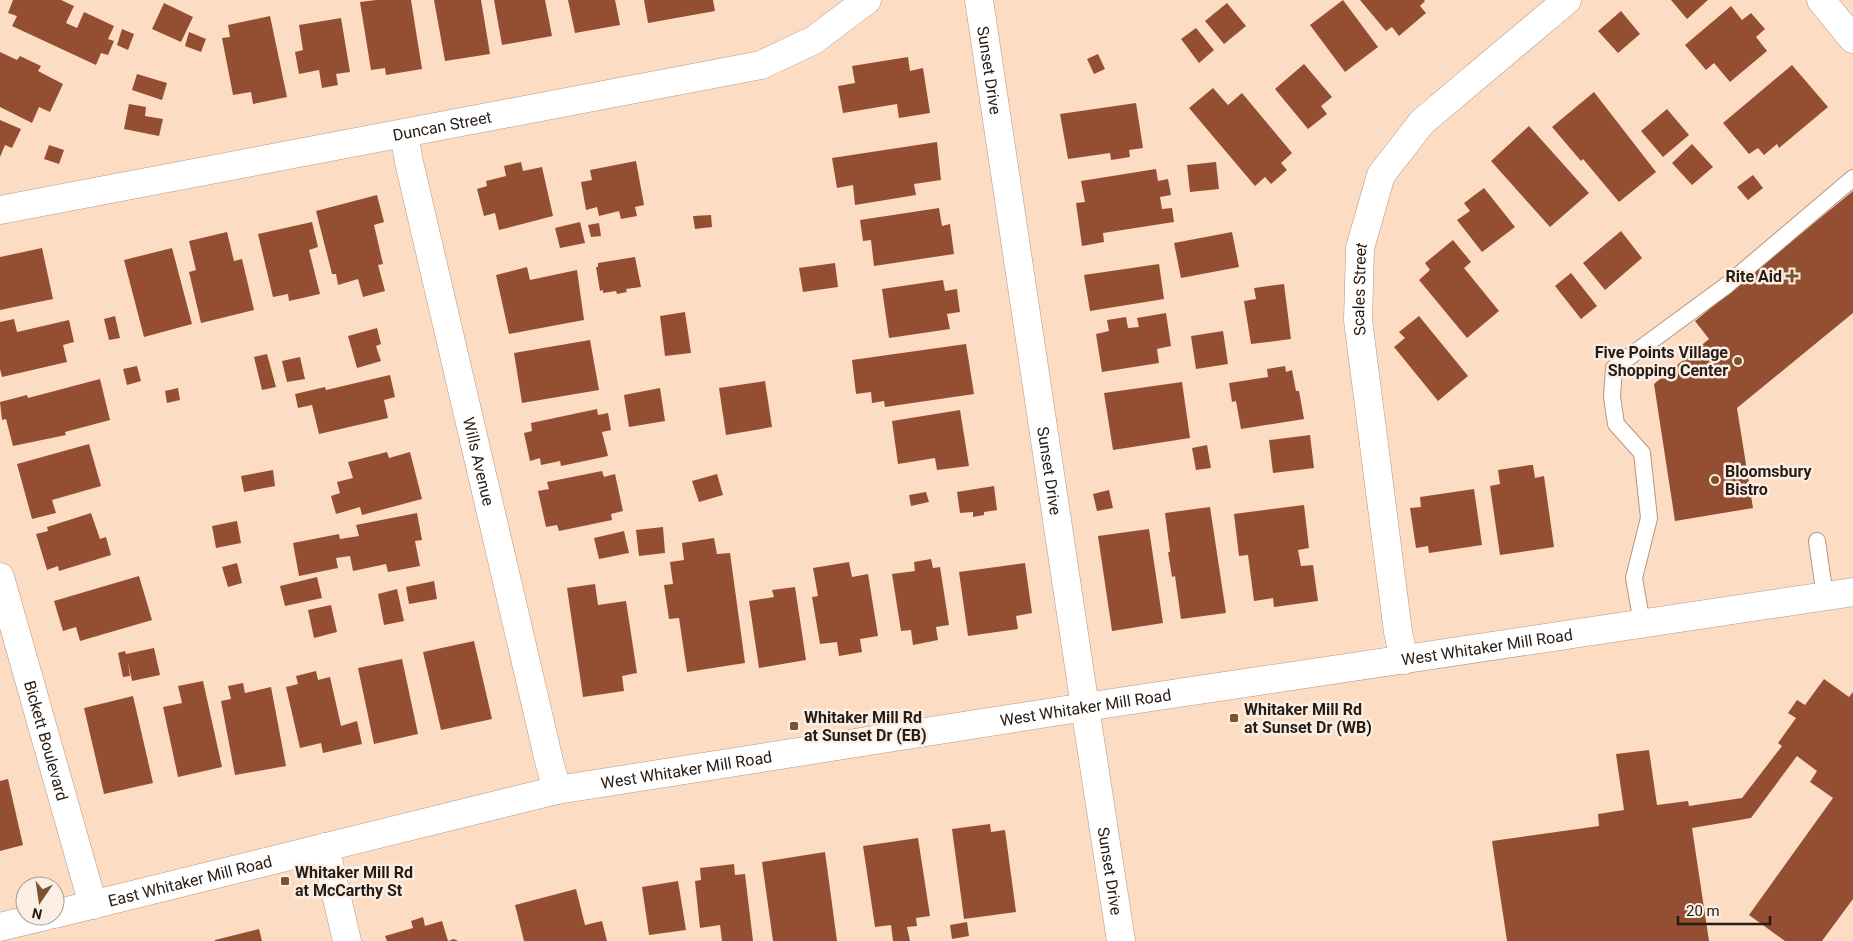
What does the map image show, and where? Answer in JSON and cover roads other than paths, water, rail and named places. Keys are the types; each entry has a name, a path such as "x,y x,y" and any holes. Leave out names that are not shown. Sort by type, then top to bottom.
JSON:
{"street":[{"name":"Duncan Street","path":"0,210 761,65 814,40 867,0"},
{"name":"Sunset Drive","path":"979,0 1121,941"},
{"name":"Scales Street","path":"1404,660 1398,632 1358,320 1360,248 1381,175 1422,122 1567,0"},
{"path":"1821,0 1853,39"},
{"name":"Wills Avenue","path":"404,134 557,790"},
{"name":"Bickett Boulevard","path":"0,577 93,904"},
{"name":"West Whitaker Mill Road","path":"325,847 557,790 1085,706 1853,592"},
{"path":"325,847 348,941"},
{"name":"East Whitaker Mill Road","path":"65,911 325,847"},
{"path":"0,927 15,923"}],"lane":[{"path":"1642,624 1634,578 1649,518 1642,453 1616,424 1612,397 1614,368 1727,285 1853,178"},
{"path":"1817,541 1824,597"}],"place":[{"name":"Rite Aid","path":"1792,276"},
{"name":"Five Points Village Shopping Center","path":"1738,361"},
{"name":"Bloomsbury Bistro","path":"1715,480"},
{"name":"Whitaker Mill Rd at Sunset Dr (WB)","path":"1234,718"},
{"name":"Whitaker Mill Rd at Sunset Dr (EB)","path":"794,726"},
{"name":"Whitaker Mill Rd at McCarthy St","path":"285,881"}]}
